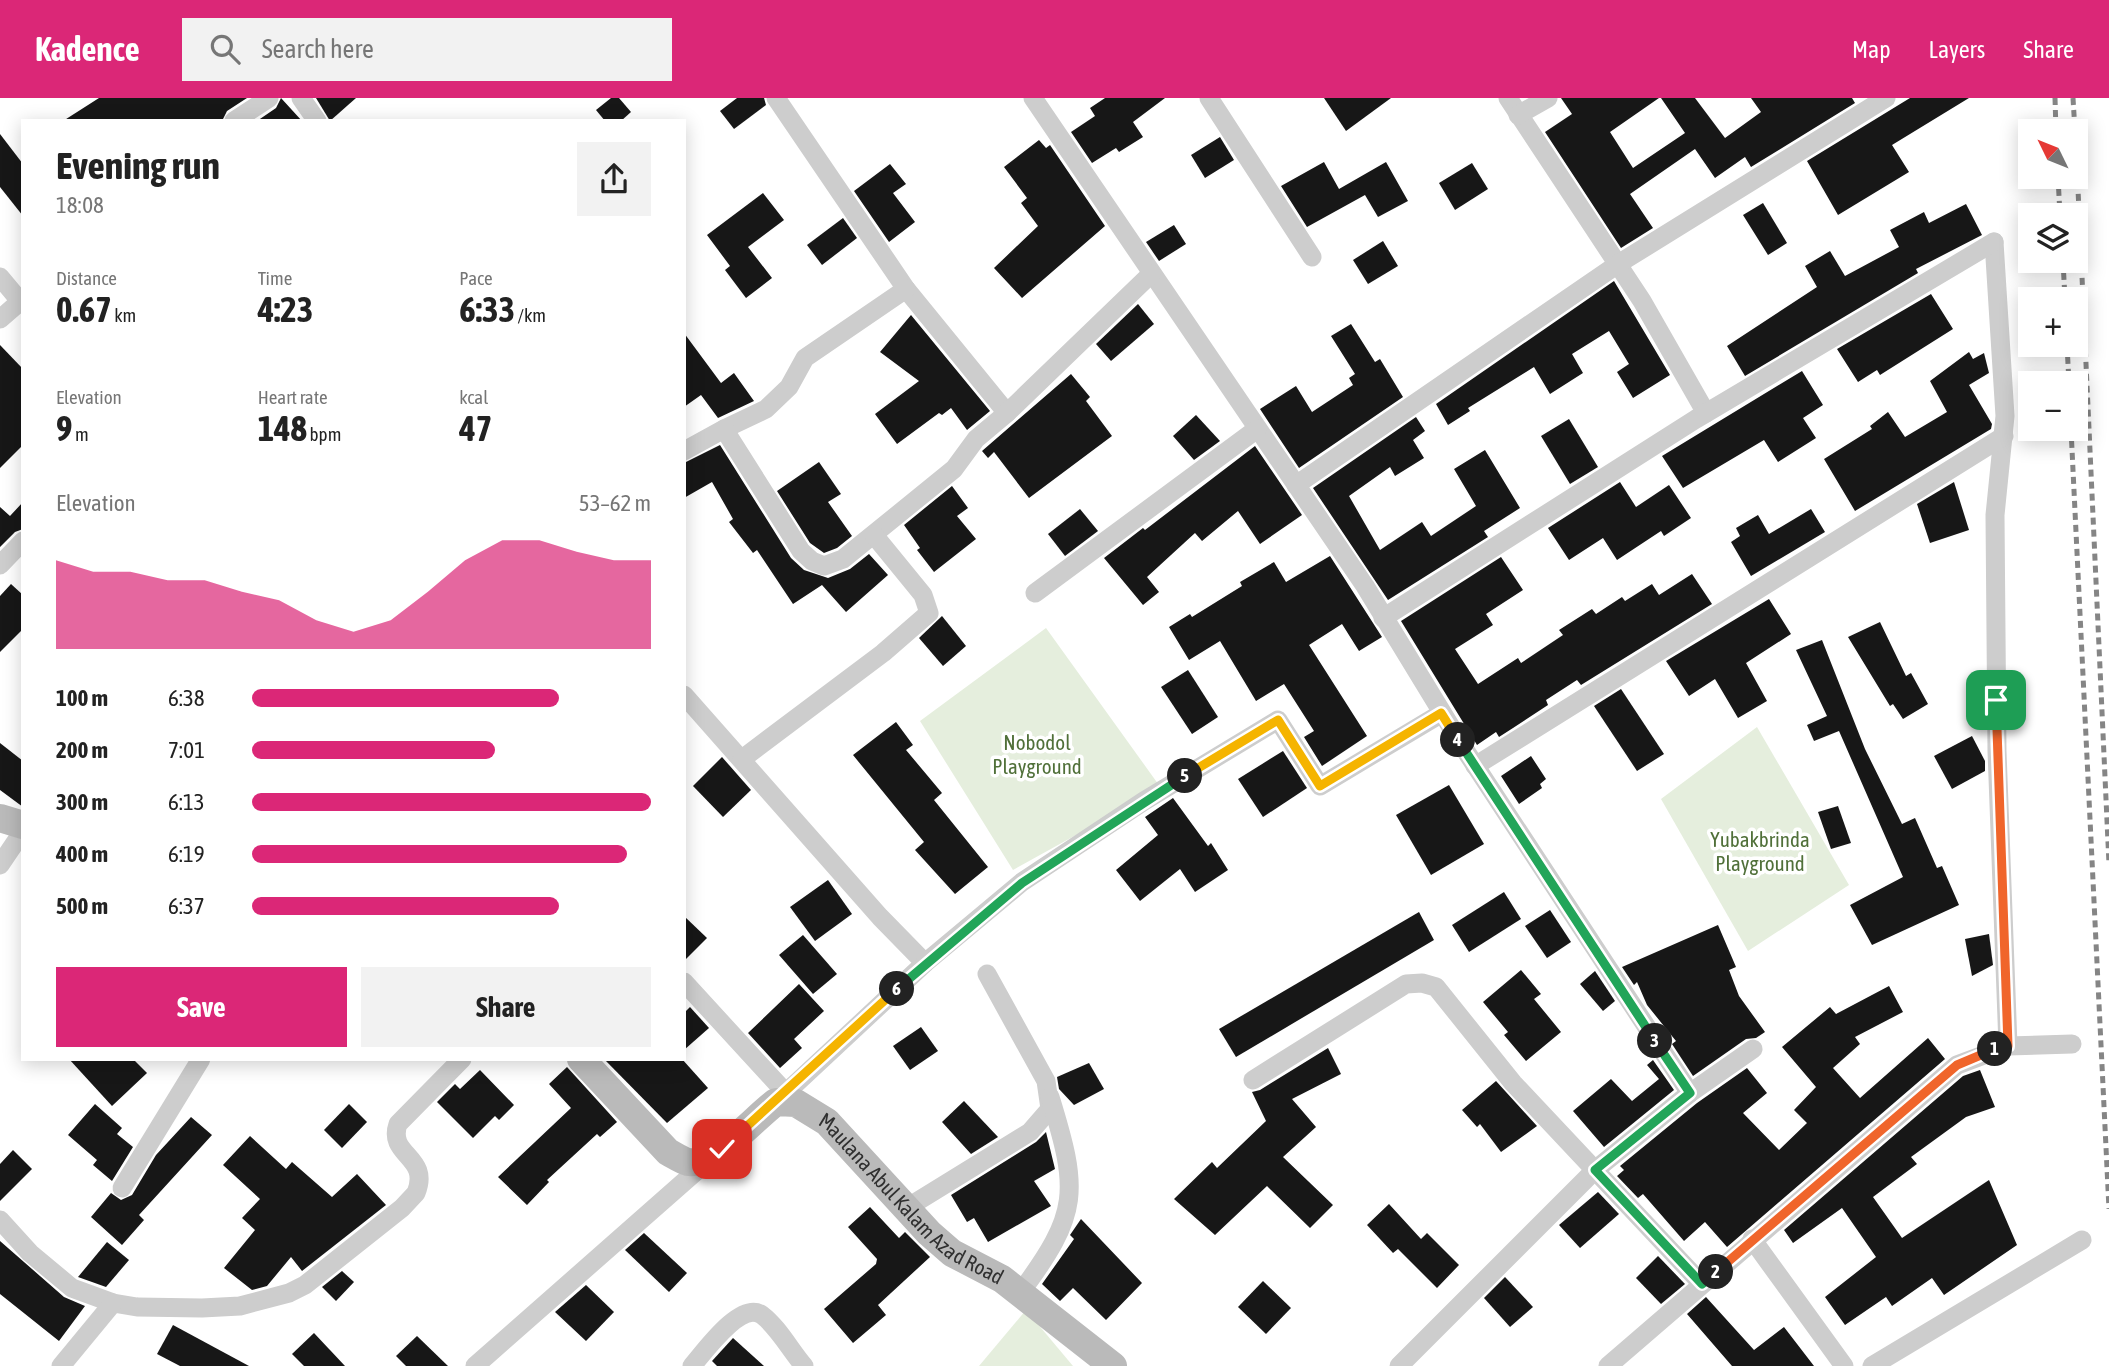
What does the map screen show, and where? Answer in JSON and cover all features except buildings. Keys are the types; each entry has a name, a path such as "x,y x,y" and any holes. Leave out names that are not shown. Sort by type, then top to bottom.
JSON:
{"street":[{"path":"237,119 269,98"},
{"path":"302,98 316,119"},
{"path":"776,98 906,289 1007,414"},
{"path":"1033,98 1365,586 1441,713 1690,1093"},
{"path":"1209,98 1312,257"},
{"path":"1508,98 1618,264 1706,412"},
{"path":"1518,116 1548,98"},
{"path":"1296,485 1618,264 1886,98"},
{"path":"1383,618 1706,412 1994,242 2005,393 2004,436 1995,502 1996,700 2008,1046"},
{"path":"724,429 801,551 812,561 824,566 843,559 874,536 954,469 976,439 1007,414 1151,274"},
{"path":"0,277 21,299"},
{"path":"686,450 766,409 789,387 805,358 906,289"},
{"path":"0,319 21,301"},
{"path":"1035,593 1257,429"},
{"path":"1475,766 2004,436"},
{"path":"742,760 883,653 929,613 923,595 874,536"},
{"path":"0,565 21,543"},
{"path":"686,697 880,917 925,963"},
{"path":"475,1366 722,1149 925,963 1022,883 1144,801 1278,720 1320,786 1441,713"},
{"path":"0,818 21,824"},
{"path":"0,865 21,834"},
{"path":"987,974 1046,1081 1071,1176 1069,1198 1060,1233 1052,1251 1020,1293"},
{"path":"1253,1080 1406,984 1422,982 1436,987 1513,1083 1702,1284"},
{"path":"686,984 780,1096"},
{"path":"1608,1366 1752,1239 1957,1065 2008,1046 2072,1044"},
{"path":"1399,1366 1595,1170 1690,1093 1753,1049"},
{"path":"122,1188 200,1061"},
{"path":"0,1220 62,1281 72,1288 113,1303 137,1307 240,1306 289,1293 321,1274 416,1193 421,1181 420,1171 397,1143 394,1134 398,1124 460,1061"},
{"path":"583,1061 668,1152 687,1162 702,1161 722,1149"},
{"name":"Maulana Abul Kalam Azad Road","path":"780,1096 827,1122 905,1209 952,1253 1002,1279 1113,1366"},
{"path":"905,1209 1030,1132 1050,1109 1050,1097"},
{"path":"1752,1239 1844,1366"},
{"path":"1872,1366 2082,1240"},
{"path":"61,1366 113,1303"},
{"path":"692,1366 734,1320 744,1312 754,1311 764,1316 804,1366"}],"green space":[{"name":"Nobodol Playground","path":"1046,628 1161,788 1013,870 920,721"},
{"name":"Yubakbrinda Playground","path":"1757,727 1849,885 1748,951 1661,799"},
{"path":"1026,1310 1073,1366 979,1366"}],"railway":[{"path":"2055,98 2056,119"},
{"path":"2073,98 2074,119"},
{"path":"2059,189 2059,203"},
{"path":"2078,189 2109,864"},
{"path":"2064,273 2064,287"},
{"path":"2068,357 2068,371"},
{"path":"2072,441 2109,1209"}],"route":[{"path":"722,1149 925,963 1022,883 1144,801 1278,720 1320,786 1441,713 1690,1093 1595,1170 1702,1284 1957,1065 2008,1046 1996,700"}]}
